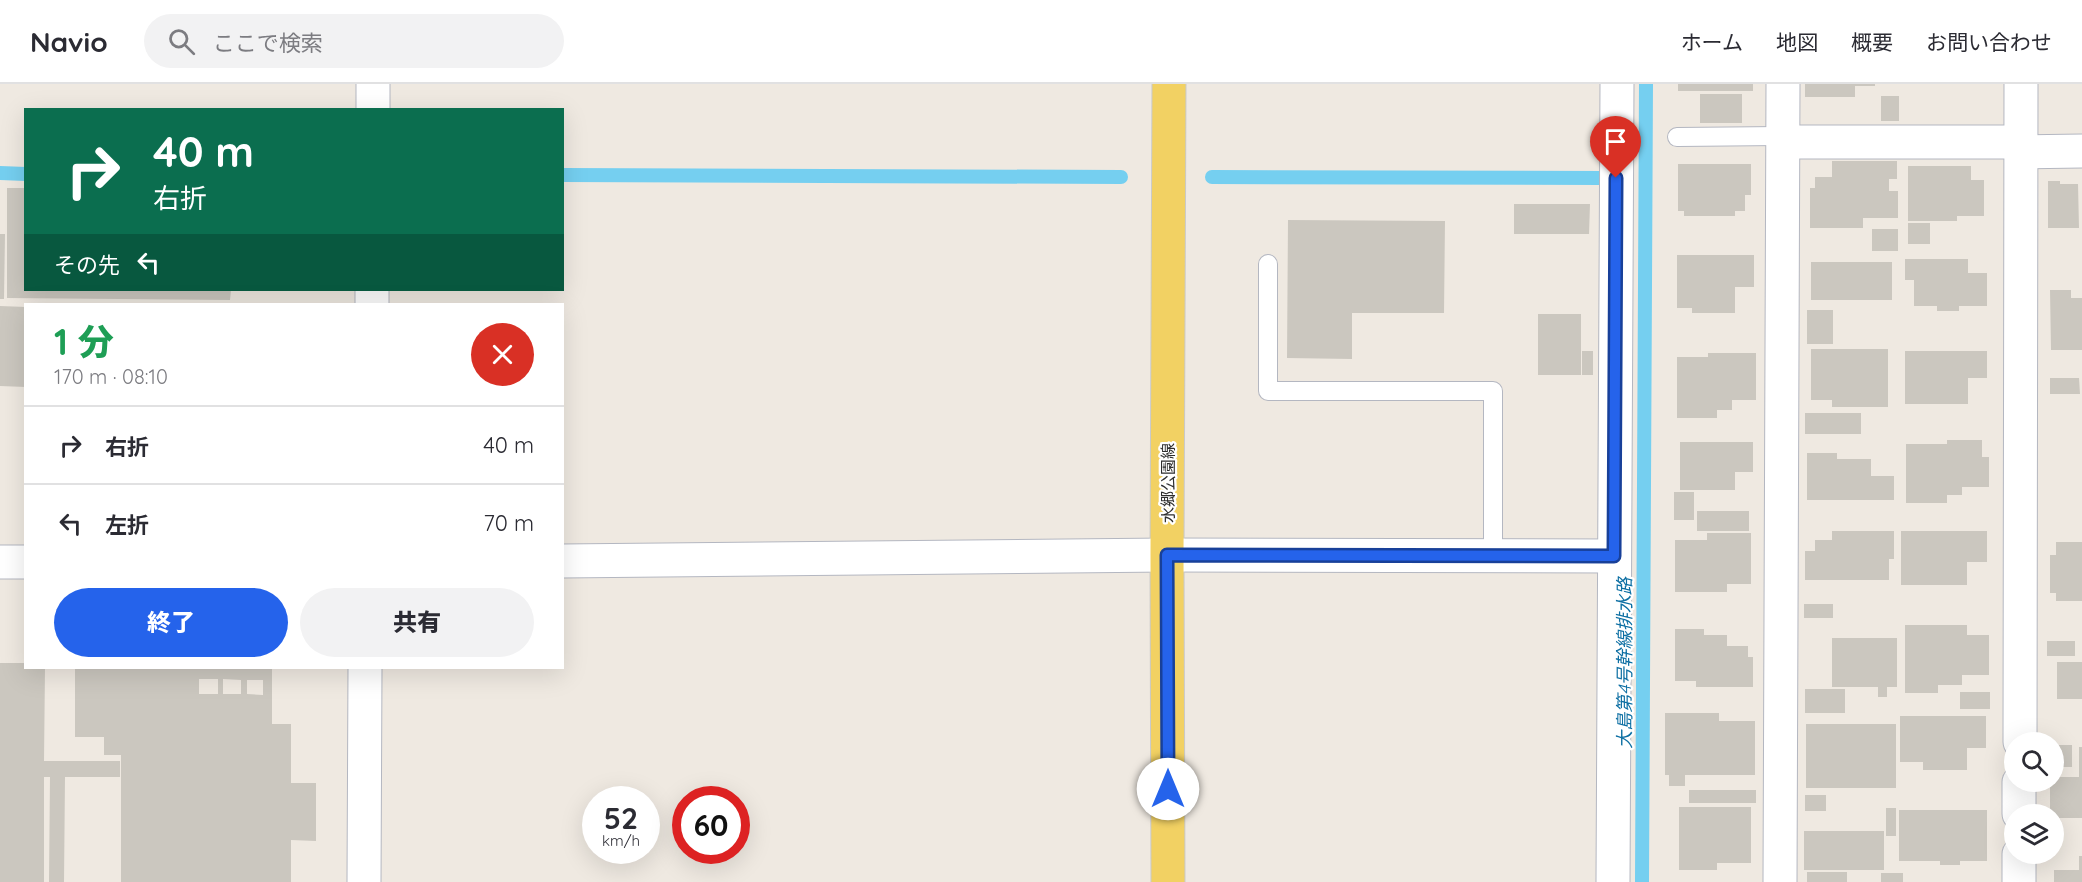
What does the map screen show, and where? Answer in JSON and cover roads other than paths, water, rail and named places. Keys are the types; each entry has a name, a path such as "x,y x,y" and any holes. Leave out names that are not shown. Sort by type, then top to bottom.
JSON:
{"main road":[{"name":"水郷公園線","path":"1168,882 1169,84"}],"street":[{"path":"373,84 373,108"},
{"path":"1613,882 1617,84"},
{"path":"1780,882 1783,84"},
{"path":"2020,732 2021,84"},
{"path":"1783,139 2021,147 2082,152"},
{"path":"564,561 1167,555 1614,556"},
{"path":"0,562 24,562"},
{"path":"364,882 365,669"},
{"path":"2019,864 2019,882"}],"lane":[{"path":"1677,137 1783,139"},
{"path":"1268,264 1268,391 1493,391 1493,556"}],"waterway":[{"name":"大島第4号幹線排水路","path":"1642,882 1646,84"},
{"path":"0,173 24,174"},
{"path":"564,175 1121,177"},
{"path":"1212,177 1602,178"}]}
